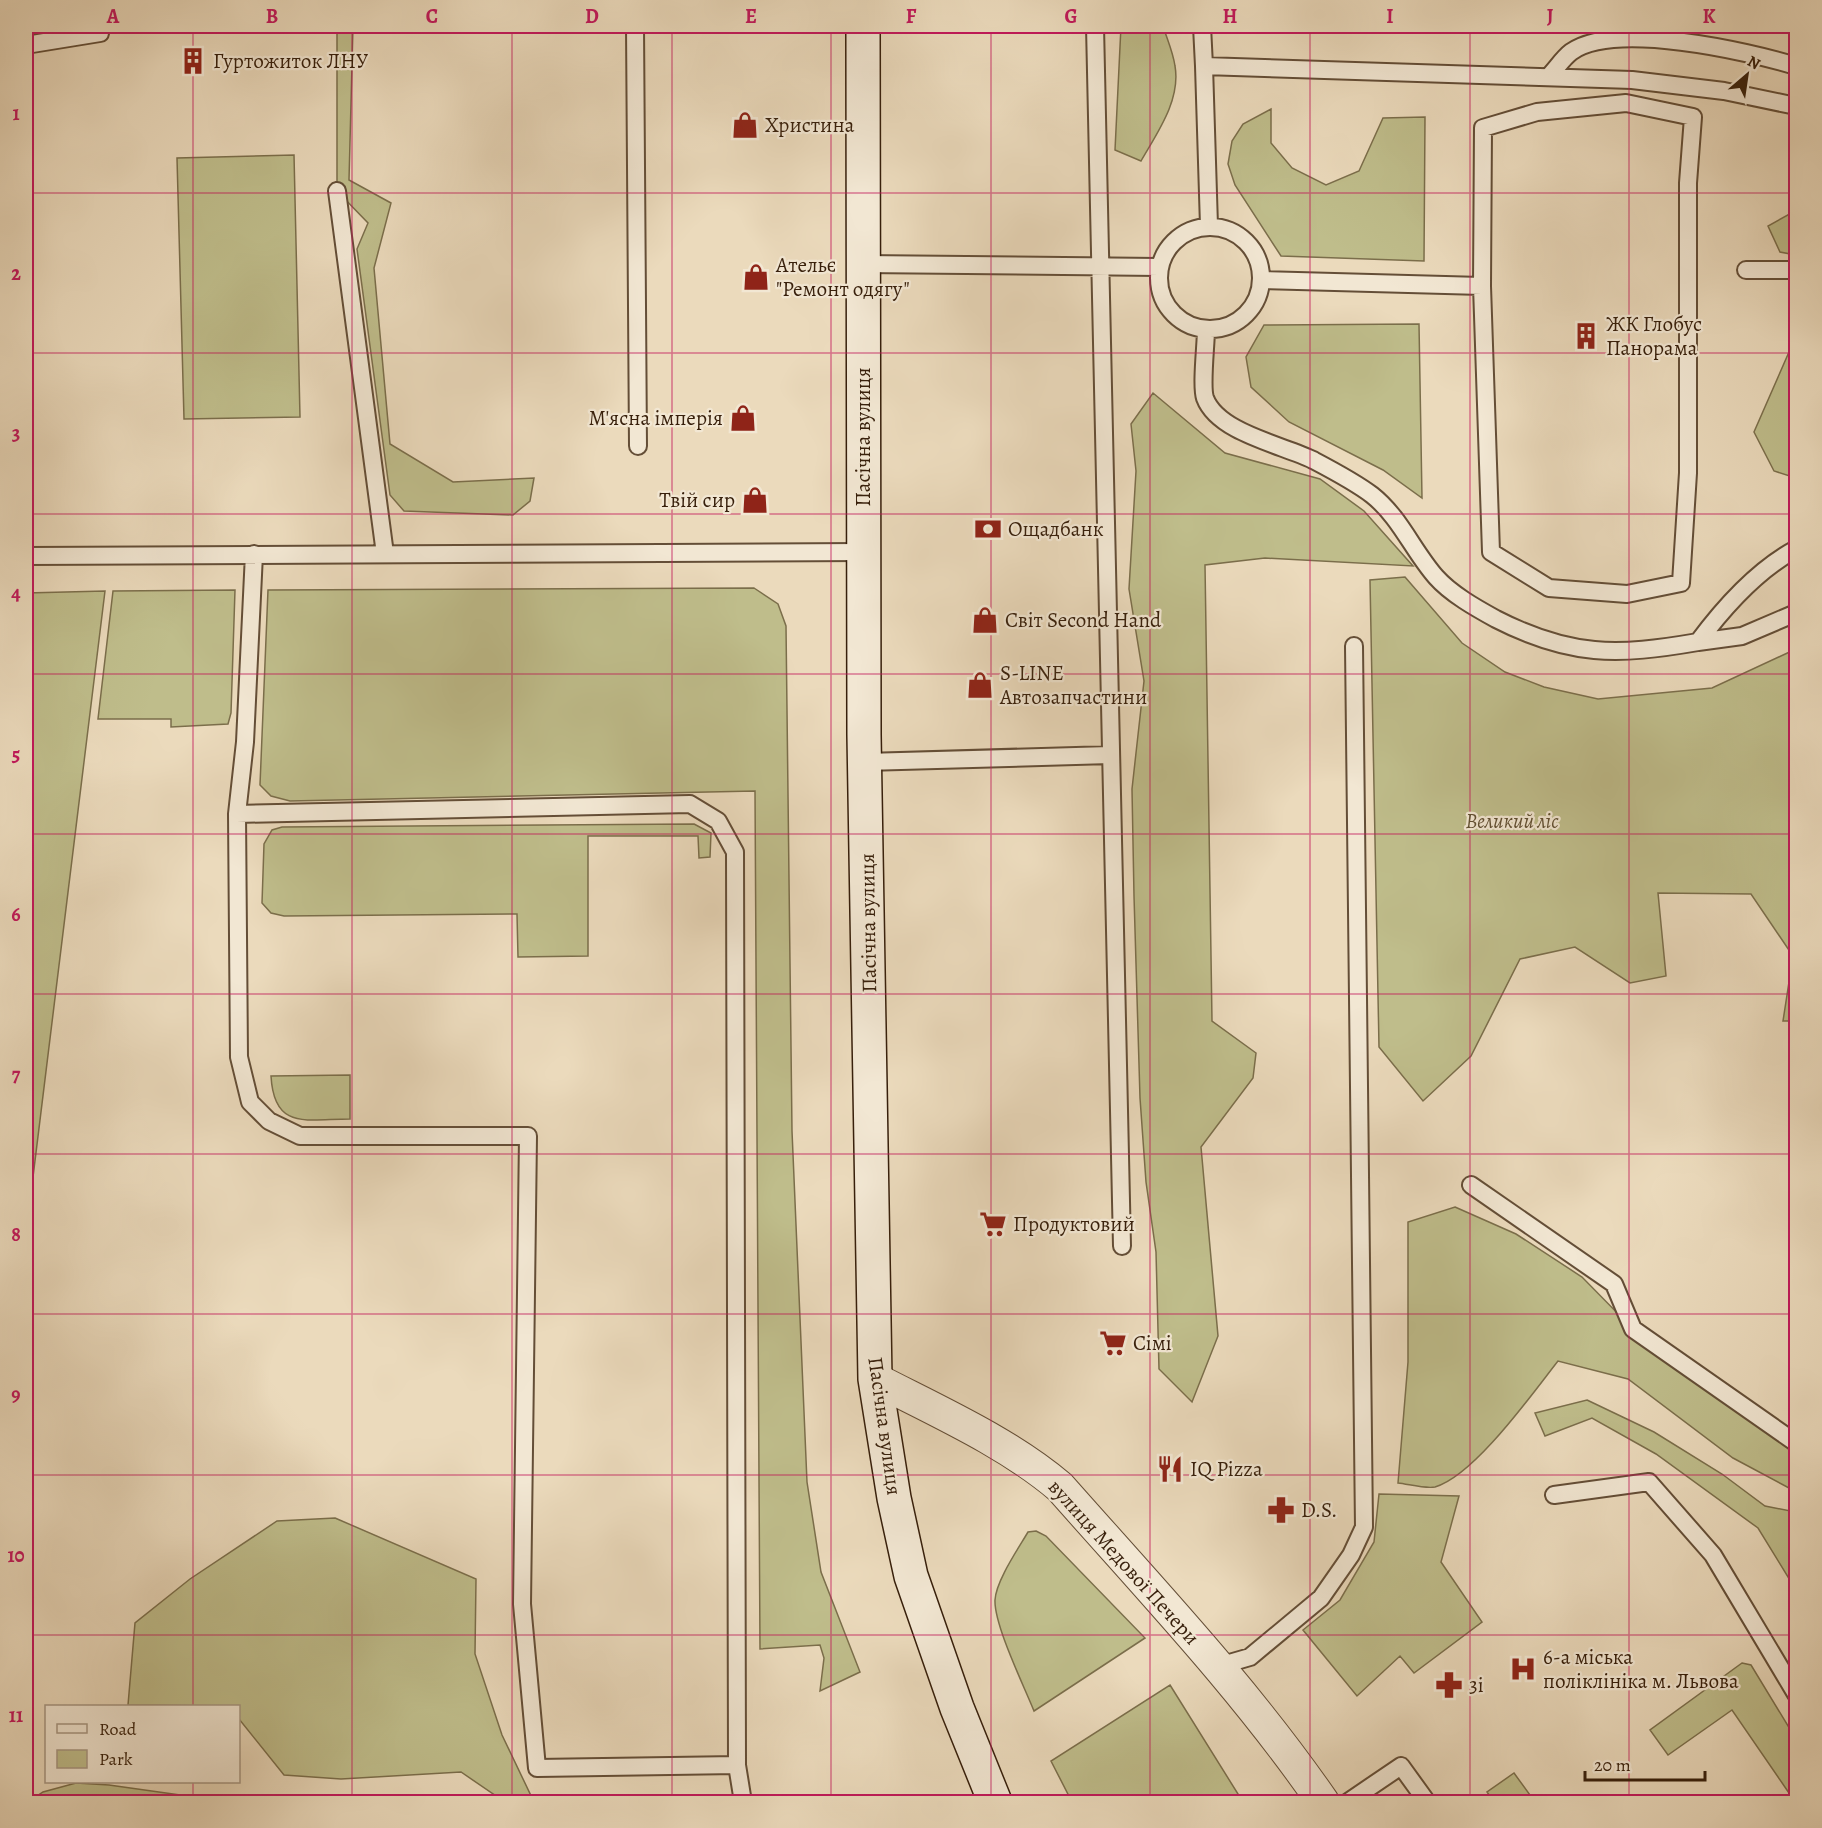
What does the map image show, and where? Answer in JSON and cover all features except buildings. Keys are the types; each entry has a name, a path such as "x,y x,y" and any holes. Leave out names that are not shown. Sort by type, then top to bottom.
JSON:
{"main road":[{"name":"Пасічна вулиця","path":"863,26 865,762 875,1379 894,1498 911,1576 957,1708 995,1803"}],"street":[{"name":"вулиця Медової Печери","path":"875,1379 957,1422 1051,1480 1219,1666 1279,1738 1323,1803"}],"lane":[{"path":"26,45 100,33 101,26"},
{"path":"635,26 638,446"},
{"path":"1095,26 1122,1246"},
{"path":"1202,26 1209,226"},
{"path":"1549,76 1571,52 1606,38 1688,42 1764,56 1797,66"},
{"path":"1204,66 1632,80 1724,91 1797,106"},
{"path":"1626,103 1693,117 1688,183 1688,473 1680,583 1627,594 1550,588 1491,552 1482,286 1483,128 1537,112 1626,103"},
{"path":"337,191 385,554"},
{"path":"1209,226 1225,229 1240,236 1252,248 1260,263 1262,280 1259,296 1251,311 1238,321 1223,328 1206,329 1189,325 1174,315 1164,302 1158,285 1160,267 1166,251 1177,238 1193,230 1209,226"},
{"path":"862,264 1160,267"},
{"path":"1746,270 1797,270"},
{"path":"1262,280 1482,286"},
{"path":"1206,329 1205,397 1220,417 1241,431 1313,460 1371,495 1395,519 1437,578 1476,609 1521,632 1564,648 1606,652 1650,651 1742,636 1797,613"},
{"path":"1698,642 1719,615 1756,579 1797,549"},
{"path":"26,556 864,552"},
{"path":"254,554 245,742 237,814 239,1056 250,1102 269,1121 300,1136 528,1136 522,1604 537,1768 737,1765"},
{"path":"1219,1666 1250,1657 1321,1599 1351,1555 1364,1527 1354,646"},
{"path":"865,762 1110,755"},
{"path":"237,814 690,804 718,822 735,852 737,1765 743,1803"},
{"path":"1471,1185 1614,1284 1633,1329 1797,1443"},
{"path":"1554,1495 1649,1482 1713,1556 1797,1694"},
{"path":"1348,1803 1401,1766 1427,1803"}],"green space":[{"path":"337,26 353,26 349,180 391,203 374,268 390,444 453,482 534,478 530,501 513,515 404,511 390,495 357,249 368,223 337,191"},
{"path":"1121,26 1163,26 1175,66 1176,79 1171,104 1141,161 1115,150"},
{"path":"1271,109 1271,143 1292,168 1326,185 1359,171 1383,118 1425,117 1424,261 1281,256 1235,185 1228,164 1232,141 1243,124"},
{"path":"294,155 300,417 184,419 177,158"},
{"path":"1795,211 1796,255 1780,252 1768,226"},
{"path":"1419,324 1422,498 1383,470 1289,422 1251,387 1246,357 1264,325"},
{"path":"1796,336 1796,478 1774,471 1754,432"},
{"path":"1153,393 1225,453 1320,479 1364,511 1413,566 1265,558 1205,565 1212,1021 1256,1053 1253,1078 1201,1147 1218,1336 1192,1402 1159,1369 1156,1252 1146,1182 1140,1098 1132,789 1144,681 1129,589 1136,471 1131,424"},
{"name":"Великий ліс","path":"1405,577 1462,643 1505,672 1544,687 1598,699 1712,688 1796,649 1796,1021 1783,1021 1793,956 1751,894 1658,893 1666,976 1630,983 1575,947 1520,959 1471,1056 1423,1101 1379,1047 1370,580"},
{"path":"754,588 778,604 786,626 792,1131 807,1482 821,1572 860,1672 820,1691 824,1658 820,1645 760,1649 755,791 290,801 271,796 260,785 268,590"},
{"path":"235,590 231,713 228,724 171,727 171,719 98,719 113,591"},
{"path":"105,591 26,1234 26,593"},
{"path":"694,824 711,833 710,857 699,858 698,836 588,836 588,956 518,957 517,914 284,916 271,913 262,903 264,844 272,830 282,827"},
{"path":"350,1075 350,1119 296,1118 286,1114 273,1094 271,1076"},
{"path":"1455,1207 1516,1234 1582,1277 1633,1329 1793,1446 1789,1488 1733,1458 1628,1379 1558,1361 1484,1451 1450,1480 1435,1487 1398,1483 1408,1362 1408,1222"},
{"path":"1587,1400 1654,1432 1722,1474 1765,1506 1796,1512 1796,1590 1758,1528 1656,1454 1592,1418 1545,1436 1535,1413"},
{"path":"1379,1494 1459,1496 1441,1562 1482,1622 1414,1673 1400,1656 1357,1696 1303,1630 1340,1600 1374,1542"},
{"path":"335,1518 476,1579 475,1654 502,1735 534,1802 505,1802 461,1772 341,1779 284,1775 240,1720 240,1705 128,1705 135,1623 190,1579 277,1521"},
{"path":"1036,1531 1046,1536 1145,1638 1034,1711 1004,1640 995,1600 999,1584 1013,1556 1028,1532"},
{"path":"1742,1663 1751,1665 1796,1739 1796,1786 1789,1793 1732,1710 1668,1755 1650,1730"},
{"path":"1170,1685 1243,1802 1072,1802 1051,1761"},
{"path":"1514,1773 1535,1802 1494,1802 1487,1792"},
{"path":"76,1783 109,1785 230,1802 28,1802 43,1792"}],"place":[{"name":"Гуртожиток ЛНУ","path":"193,61"},
{"name":"Христина","path":"745,125"},
{"name":"Ательє \"Ремонт одягу\"","path":"756,277"},
{"name":"ЖК Глобус Панорама","path":"1586,336"},
{"name":"М'ясна імперія","path":"743,418"},
{"name":"Твій сир","path":"755,500"},
{"name":"Ощадбанк","path":"988,529"},
{"name":"Світ Second Hand","path":"985,620"},
{"name":"S-LINE Автозапчастини","path":"980,685"},
{"name":"Продуктовий","path":"993,1224"},
{"name":"Сімі","path":"1113,1343"},
{"name":"IQ Pizza","path":"1170,1469"},
{"name":"D.S.","path":"1281,1510"},
{"name":"6-а міська поліклініка м. Львова","path":"1523,1669"},
{"name":"3і","path":"1449,1685"}]}
